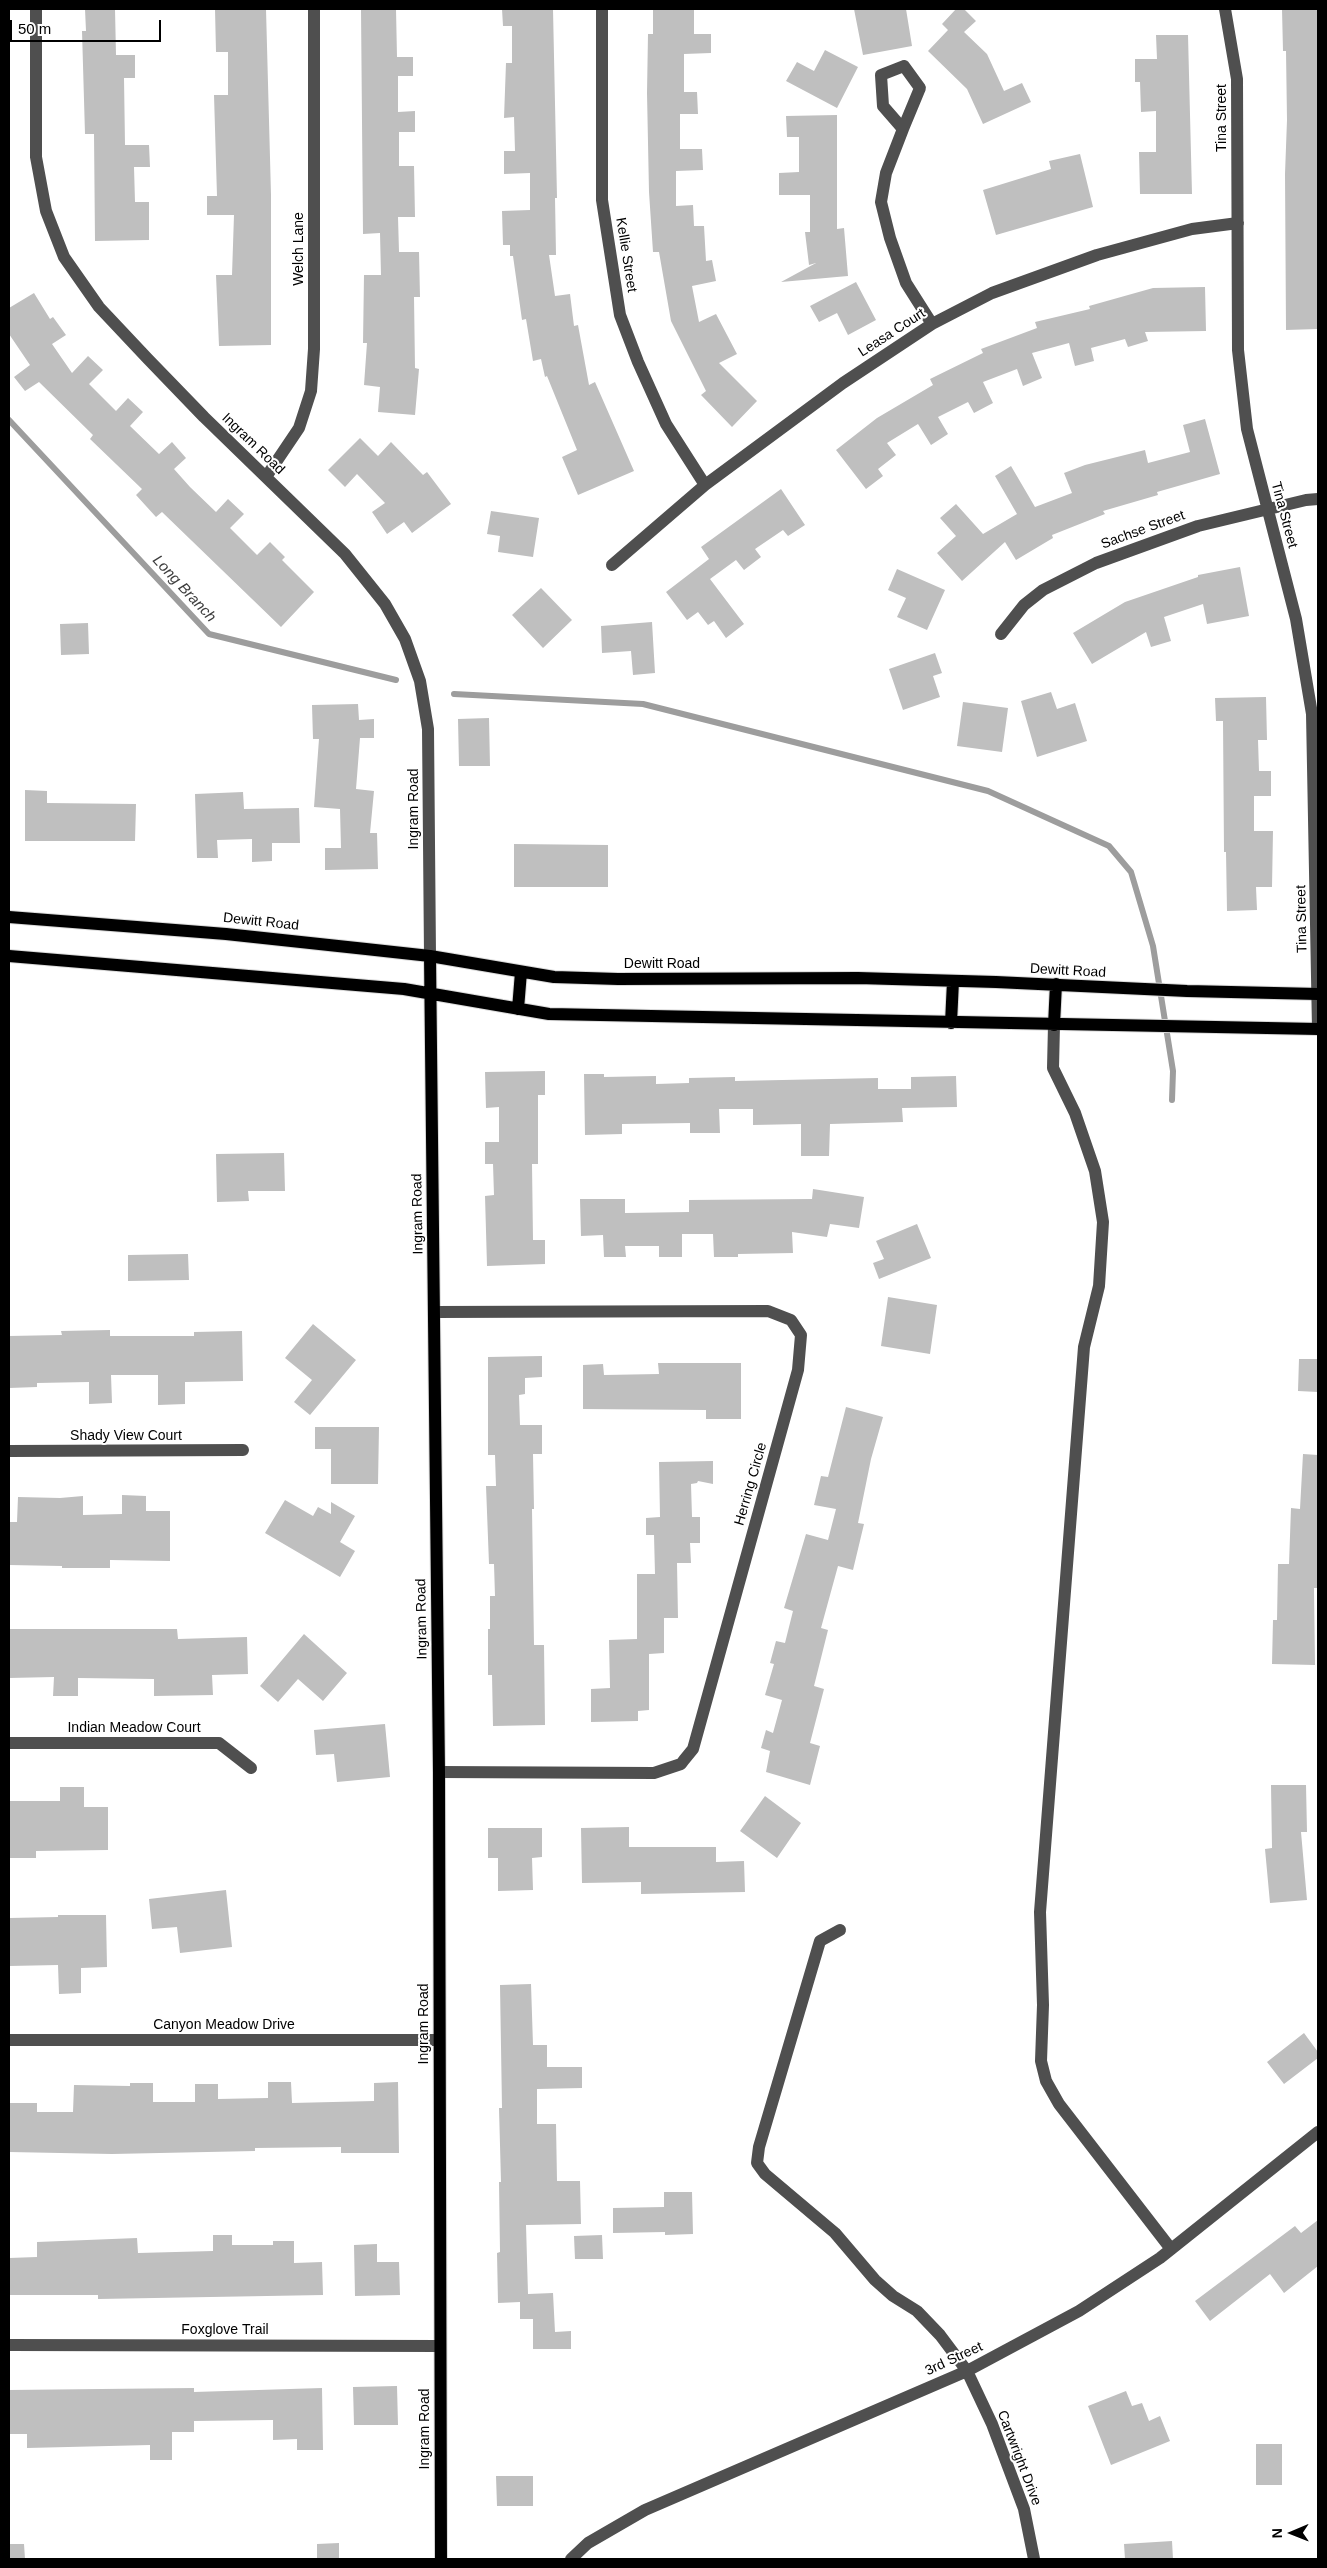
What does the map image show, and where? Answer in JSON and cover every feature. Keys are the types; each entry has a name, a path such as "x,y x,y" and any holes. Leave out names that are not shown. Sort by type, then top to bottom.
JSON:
{"main road":[{"name":"Dewitt Road","path":"9,917 226,934 430,956 554,977 618,979 858,978 953,980 1108,988 1318,994"},
{"path":"9,956 404,989 549,1014 1318,1029"},
{"name":"Ingram Road","path":"430,956 438,1772 441,2559"},
{"path":"518,1009 521,972"},
{"path":"951,1023 953,980"},
{"path":"1054,1025 1056,984"}],"street":[{"name":"Ingram Road","path":"36,9 36,156 46,211 64,257 99,307 204,417 345,554 385,604 405,639 420,681 428,729 430,956"},
{"name":"Welch Lane","path":"266,477 299,428 311,391 314,349 314,9"},
{"name":"Kellie Street","path":"602,9 602,200 620,315 638,362 666,424 704,485"},
{"name":"Tina Street","path":"1225,9 1237,79 1238,350 1247,430 1296,619 1312,714 1318,1029"},
{"path":"902,129 883,106 881,75 904,66 920,88 886,172 881,202 890,238 906,283 932,324"},
{"name":"Leasa Court","path":"612,565 704,485 844,383 932,324 992,293 1097,255 1192,229 1238,223"},
{"name":"Sachse Street","path":"1001,634 1024,605 1042,590 1096,563 1198,526 1306,500 1318,500"},
{"path":"1054,1025 1052,1068 1075,1113 1095,1171 1103,1222 1099,1286 1084,1347 1040,1912 1043,2005 1041,2061 1046,2081 1059,2104 1170,2249"},
{"name":"Herring Circle","path":"434,1312 768,1311 791,1320 801,1335 798,1370 693,1749 684,1760 680,1764 654,1773 438,1772"},
{"name":"Shady View Court","path":"9,1451 243,1450"},
{"name":"Indian Meadow Court","path":"9,1743 219,1743 251,1768"},
{"name":"Cartwright Drive","path":"840,1930 820,1941 759,2148 757,2162 765,2174 836,2233 875,2280 893,2296 917,2311 940,2335 967,2371 992,2424 1024,2509 1034,2559"},
{"name":"Canyon Meadow Drive","path":"9,2040 439,2040"},
{"name":"3rd Street","path":"571,2559 588,2543 645,2510 967,2371 1079,2311 1170,2249 1318,2132"},
{"name":"Foxglove Trail","path":"9,2345 440,2346"}],"building":[{"path":"85,9 115,9 116,55 135,55 135,78 124,78 125,145 149,145 150,167 134,167 135,202 149,202 149,240 95,241 94,134 85,134 82,31 86,31"},
{"path":"215,9 266,9 271,195 271,345 219,346 216,275 232,275 234,215 207,215 207,196 217,196 214,95 228,95 228,52 216,52"},
{"path":"361,9 396,9 397,57 413,57 413,76 398,76 398,112 415,111 415,132 399,132 399,166 414,166 415,217 398,217 399,252 419,252 420,297 414,297 415,368 419,369 415,415 378,412 380,387 364,385 367,343 363,343 364,275 381,275 380,233 363,234"},
{"path":"502,9 553,9 557,198 555,198 556,255 549,255 555,296 570,294 574,326 578,325 589,385 595,382 634,471 578,495 562,457 577,450 547,376 545,377 541,359 533,361 526,319 522,320 513,256 510,256 510,245 503,245 502,211 530,210 530,173 504,174 504,151 515,151 514,117 504,118 506,63 512,63 512,26 503,26"},
{"path":"653,9 694,9 694,34 711,34 711,53 684,54 684,92 697,92 698,114 680,114 680,149 702,149 703,170 676,171 676,206 693,205 694,226 704,226 706,261 712,260 716,281 692,286 699,322 716,314 737,354 719,363 757,401 732,427 701,395 706,391 671,321 659,252 653,252 649,192 647,93 648,34 653,34"},
{"path":"854,9 906,9 912,46 863,55"},
{"path":"956,9 964,9 976,21 964,32 987,54 1004,91 1022,83 1031,102 983,124 967,89 928,51 948,30 942,24"},
{"path":"1282,9 1318,9 1318,329 1286,330 1285,174 1287,120 1286,51 1283,51"},
{"path":"1156,35 1188,35 1192,194 1140,194 1139,152 1156,152 1156,111 1141,112 1140,82 1135,82 1135,59 1157,59"},
{"path":"825,50 858,67 837,108 786,81 797,62 814,71"},
{"path":"837,115 837,229 844,228 848,276 781,282 816,263 809,265 805,232 810,232 810,195 779,195 779,173 799,172 799,137 787,137 786,116"},
{"path":"1080,154 1093,207 996,235 983,190 1051,169 1049,161"},
{"path":"856,282 876,320 848,335 837,313 819,322 810,306"},
{"path":"1205,287 1206,331 1145,332 1148,341 1128,347 1125,339 1091,348 1094,361 1075,366 1069,343 1032,353 1042,378 1023,386 1017,369 983,382 993,403 974,413 968,402 938,417 948,434 931,445 918,424 887,443 896,455 878,469 883,476 866,489 836,450 877,418 933,385 930,379 983,353 981,349 1037,328 1035,322 1090,309 1089,306 1153,288"},
{"path":"34,293 50,319 53,317 66,335 52,344 72,373 88,356 103,370 89,384 116,411 128,398 143,412 130,426 159,454 172,442 186,458 174,469 190,487 216,512 228,499 244,514 230,528 257,555 270,542 285,557 282,560 314,592 281,627 162,512 156,517 136,495 142,489 90,439 93,435 39,382 25,391 14,377 30,365 9,334 9,308"},
{"path":"1205,419 1220,474 1157,492 1158,495 1103,511 1105,514 1052,535 1053,538 1016,560 1005,542 962,581 937,553 956,536 940,518 956,504 983,534 1017,514 995,476 1011,466 1035,507 1072,493 1064,473 1085,465 1145,450 1148,463 1190,452 1183,425"},
{"path":"360,438 378,456 391,442 423,475 427,472 451,504 412,533 404,522 387,534 372,512 385,503 357,474 345,487 328,470"},
{"path":"781,489 805,525 788,536 783,530 755,549 761,557 744,570 736,560 710,579 744,624 726,638 714,621 708,625 698,612 687,620 666,592 709,559 701,547"},
{"path":"491,511 539,518 533,557 498,552 500,536 487,534"},
{"path":"1240,567 1249,616 1207,624 1203,604 1164,617 1171,641 1151,647 1146,632 1092,664 1073,633 1125,602 1198,577 1198,575"},
{"path":"897,569 945,590 927,630 897,617 906,598 888,590"},
{"path":"541,588 572,620 543,648 512,615"},
{"path":"652,622 655,673 633,675 631,651 602,653 601,626"},
{"path":"88,623 89,654 61,655 60,624"},
{"path":"935,653 942,673 933,676 940,697 903,710 889,669"},
{"path":"1051,692 1057,709 1075,703 1087,741 1037,757 1021,701"},
{"path":"1266,697 1267,740 1258,740 1259,771 1271,771 1271,796 1254,796 1254,831 1273,831 1272,887 1256,887 1257,910 1227,911 1226,852 1224,852 1223,721 1216,721 1215,698"},
{"path":"963,702 1008,708 1002,752 957,746"},
{"path":"358,704 359,720 374,719 374,738 360,738 356,789 374,791 370,833 377,833 378,869 325,870 325,848 341,848 340,809 314,807 319,739 313,739 312,705"},
{"path":"489,718 490,766 459,766 458,719"},
{"path":"25,790 47,791 47,803 136,804 135,841 25,841"},
{"path":"243,792 244,809 299,808 300,843 272,843 272,861 252,862 252,839 217,840 218,858 197,858 195,794"},
{"path":"514,844 608,845 608,887 514,887"},
{"path":"545,1071 545,1095 538,1095 538,1164 532,1164 533,1240 545,1240 545,1264 487,1266 485,1196 494,1195 493,1164 485,1164 485,1142 499,1142 499,1107 486,1108 485,1072"},
{"path":"584,1074 604,1074 604,1077 656,1076 656,1084 689,1083 689,1078 735,1077 735,1081 878,1078 878,1089 911,1089 911,1077 956,1076 957,1107 902,1108 903,1122 830,1124 829,1156 801,1156 801,1124 753,1125 753,1109 719,1109 720,1133 690,1133 690,1123 622,1124 622,1134 585,1135"},
{"path":"284,1153 285,1191 248,1191 249,1201 217,1202 216,1154"},
{"path":"813,1189 864,1197 859,1228 830,1224 827,1237 792,1232 793,1253 738,1254 738,1257 714,1257 713,1234 682,1234 682,1257 659,1257 659,1246 625,1246 626,1257 604,1257 603,1235 581,1236 580,1199 625,1199 625,1213 689,1212 689,1200 812,1199"},
{"path":"917,1224 931,1258 879,1279 873,1263 884,1259 876,1241"},
{"path":"188,1254 189,1280 128,1281 128,1255"},
{"path":"888,1297 937,1305 930,1354 881,1346"},
{"path":"313,1324 356,1360 310,1415 294,1402 312,1380 285,1358"},
{"path":"110,1330 110,1336 194,1336 194,1332 242,1331 243,1381 185,1382 185,1404 158,1405 158,1375 111,1375 112,1403 89,1404 89,1382 37,1383 37,1387 9,1388 9,1336 62,1335 61,1331"},
{"path":"542,1356 542,1377 525,1378 525,1394 519,1395 520,1425 542,1425 542,1454 533,1454 534,1509 532,1509 534,1645 544,1645 545,1725 493,1726 492,1675 488,1675 488,1629 490,1629 490,1596 495,1596 494,1564 489,1564 486,1486 496,1486 495,1455 488,1455 488,1357"},
{"path":"1299,1359 1318,1359 1318,1392 1298,1391"},
{"path":"658,1363 741,1363 741,1419 706,1419 706,1410 583,1409 583,1365 603,1364 604,1375 659,1374"},
{"path":"846,1407 883,1417 871,1459 858,1523 864,1524 853,1570 838,1566 821,1628 828,1630 814,1686 824,1689 810,1743 820,1746 810,1785 766,1772 770,1751 761,1748 766,1730 773,1733 782,1700 765,1695 774,1664 770,1663 776,1641 785,1643 793,1611 784,1608 806,1534 828,1540 836,1509 814,1505 821,1476 828,1477"},
{"path":"315,1427 379,1427 378,1484 331,1484 331,1449 315,1449"},
{"path":"1303,1454 1318,1455 1318,1588 1314,1588 1315,1665 1272,1664 1273,1620 1277,1620 1278,1564 1289,1564 1291,1508 1300,1509"},
{"path":"713,1461 713,1484 698,1481 691,1484 692,1517 700,1517 700,1543 690,1543 691,1563 677,1563 678,1618 664,1618 664,1653 649,1654 649,1710 638,1711 638,1721 591,1722 591,1689 610,1688 609,1640 637,1639 637,1574 655,1574 654,1535 646,1535 646,1518 660,1517 659,1462"},
{"path":"122,1495 146,1496 146,1511 170,1511 170,1561 110,1560 110,1568 9,1565 9,1522 17,1522 18,1497 60,1498 83,1496 83,1515 122,1514"},
{"path":"285,1500 313,1516 318,1507 331,1514 331,1502 355,1516 340,1542 355,1551 340,1577 265,1533"},
{"path":"9,1629 177,1629 178,1639 247,1637 248,1674 212,1675 213,1695 154,1696 154,1679 78,1678 78,1696 53,1696 54,1677 9,1678"},
{"path":"304,1634 347,1673 323,1701 298,1679 278,1702 260,1686"},
{"path":"385,1724 390,1777 337,1782 334,1754 316,1755 314,1730"},
{"path":"1271,1785 1306,1785 1307,1832 1301,1832 1307,1900 1270,1903 1265,1849 1272,1848"},
{"path":"60,1787 84,1787 84,1807 108,1807 108,1850 36,1851 36,1858 9,1858 9,1801 60,1801"},
{"path":"765,1796 801,1823 777,1858 740,1831"},
{"path":"629,1827 629,1847 716,1847 716,1862 744,1861 745,1892 641,1894 641,1882 582,1883 581,1828"},
{"path":"488,1828 542,1828 542,1857 532,1858 533,1890 498,1891 498,1858 488,1858"},
{"path":"226,1890 232,1947 180,1953 177,1927 152,1929 149,1899"},
{"path":"58,1915 106,1915 107,1967 81,1968 81,1993 59,1994 58,1965 9,1966 9,1918 58,1917"},
{"path":"531,1984 533,2045 547,2045 547,2067 582,2067 582,2088 537,2089 537,2124 556,2124 557,2181 580,2181 581,2224 526,2225 528,2294 553,2293 555,2332 571,2331 571,2349 533,2349 533,2319 520,2319 520,2302 498,2303 497,2253 500,2252 499,2182 501,2182 499,2108 502,2108 500,1985"},
{"path":"1304,2033 1318,2052 1318,2058 1284,2084 1267,2062"},
{"path":"268,2082 291,2082 292,2103 374,2101 374,2083 398,2082 399,2153 341,2153 341,2147 255,2148 255,2151 112,2154 9,2152 9,2103 37,2103 37,2112 73,2112 74,2085 130,2086 130,2083 153,2083 153,2102 195,2102 195,2084 218,2084 218,2099 268,2098"},
{"path":"664,2192 692,2192 693,2234 665,2235 665,2232 613,2233 613,2208 664,2207"},
{"path":"1318,2220 1318,2266 1284,2293 1270,2274 1210,2321 1195,2301 1295,2226 1301,2233"},
{"path":"213,2235 232,2235 232,2245 273,2245 273,2241 294,2241 294,2263 322,2262 323,2295 98,2299 98,2295 9,2295 9,2258 37,2257 37,2242 137,2238 138,2253 213,2251"},
{"path":"602,2235 603,2259 575,2259 574,2236"},
{"path":"377,2244 377,2262 399,2262 400,2295 355,2296 354,2245"},
{"path":"397,2386 398,2425 354,2425 353,2387"},
{"path":"194,2388 194,2392 322,2388 323,2450 297,2450 297,2439 273,2440 273,2420 194,2421 194,2432 172,2432 172,2460 150,2460 150,2445 27,2448 27,2434 9,2434 9,2390"},
{"path":"1126,2391 1132,2406 1142,2403 1149,2421 1160,2416 1170,2441 1111,2465 1088,2406"},
{"path":"1256,2444 1282,2444 1282,2485 1256,2485"},
{"path":"496,2476 533,2476 533,2506 497,2506"},
{"path":"1172,2541 1173,2559 1125,2559 1124,2544"},
{"path":"339,2543 339,2559 317,2559 317,2544"},
{"path":"9,2544 24,2544 25,2559 9,2559"}],"waterway":[{"name":"Long Branch","path":"9,420 209,634 396,680"},
{"path":"454,694 643,704 988,791 1109,846 1131,872 1153,946 1173,1071 1172,1100"}]}
